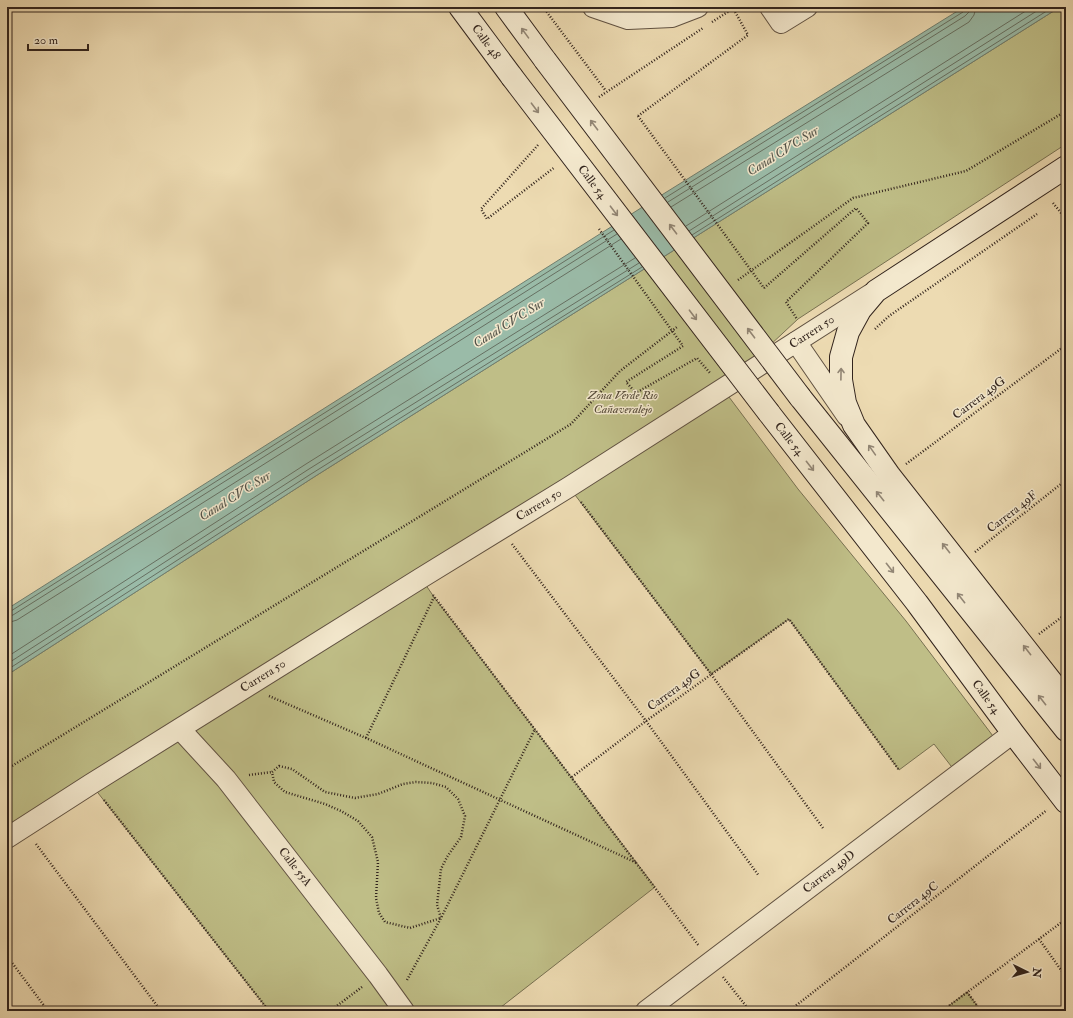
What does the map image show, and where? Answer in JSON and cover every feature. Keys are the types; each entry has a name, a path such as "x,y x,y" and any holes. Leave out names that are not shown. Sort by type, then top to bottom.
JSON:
{"main road":[{"name":"Calle 48","path":"460,7 512,77"},
{"path":"506,7 800,397 1066,730"},
{"name":"Calle 54","path":"512,77 917,604 1013,733 1057,805"},
{"name":"Carrera 50","path":"876,291 1066,167"},
{"path":"876,291 860,310 848,332 842,357 841,380 845,403 854,425 889,476 1054,685 1066,704"}],"street":[{"path":"593,7 628,18 672,17 698,7"},
{"path":"770,7 781,23 807,7"},
{"name":"Carrera 50","path":"15,833 91,784 569,487 876,291"},
{"path":"802,338 854,425"},
{"name":"Calle 55A","path":"180,729 226,779 400,1005"},
{"name":"Carrera 49D","path":"646,1011 1013,733"}],"path":[{"path":"543,7 606,91"},
{"path":"733,7 748,35 638,116 764,288 856,208 868,223 786,302 802,338"},
{"path":"736,282 853,198 966,171 1066,111"},
{"path":"555,167 560,173"},
{"path":"1053,202 1066,220"},
{"path":"872,332 889,316 1040,212"},
{"path":"596,224 683,346 626,382 636,393 697,358 722,389"},
{"path":"7,769 571,424 620,371 681,324"},
{"name":"Carrera 49G","path":"902,466 1066,345"},
{"name":"Carrera 49F","path":"969,557 1066,480"},
{"path":"569,487 710,674 823,828"},
{"path":"500,529 646,721 759,876"},
{"path":"421,578 688,929"},
{"path":"366,738 434,597"},
{"path":"1037,635 1066,614"},
{"name":"Carrera 49G","path":"572,777 710,674 789,619 899,770"},
{"path":"247,687 366,738 637,863"},
{"path":"400,1005 441,918 535,729"},
{"path":"279,766 292,769 325,792 355,798 378,794 403,784 416,782 432,783 446,787 458,799 465,816 461,837 447,857 441,869 437,905 441,918 410,928 385,922 379,913 376,898 378,862 372,837 358,820 341,811 325,804 285,792 274,782 272,772 279,766"},
{"path":"91,784 268,1011"},
{"name":"Carrera 49C","path":"789,1011 1057,805"},
{"path":"15,833 161,1011"},
{"path":"942,1011 1066,919"},
{"path":"1039,939 1066,977"},
{"path":"7,956 48,1011"},
{"path":"711,962 750,1011"},
{"path":"330,1011 378,975"},
{"path":"967,992 980,1010 976,1011"}],"green space":[{"name":"Zona Verde Rio Cañaveralejo","path":"1060,7 1066,7 1066,144 798,319 723,389 798,489 906,621 999,744 958,775 934,744 899,770 789,619 711,674 569,487 421,578 655,887 496,1011 269,1011 91,784 7,838 7,675 314,477"},
{"path":"967,992 981,1011 942,1011"}],"water":[{"name":"Canal CVC Sur","path":"964,7 1060,7 314,477 7,675 7,609 652,201"}]}
